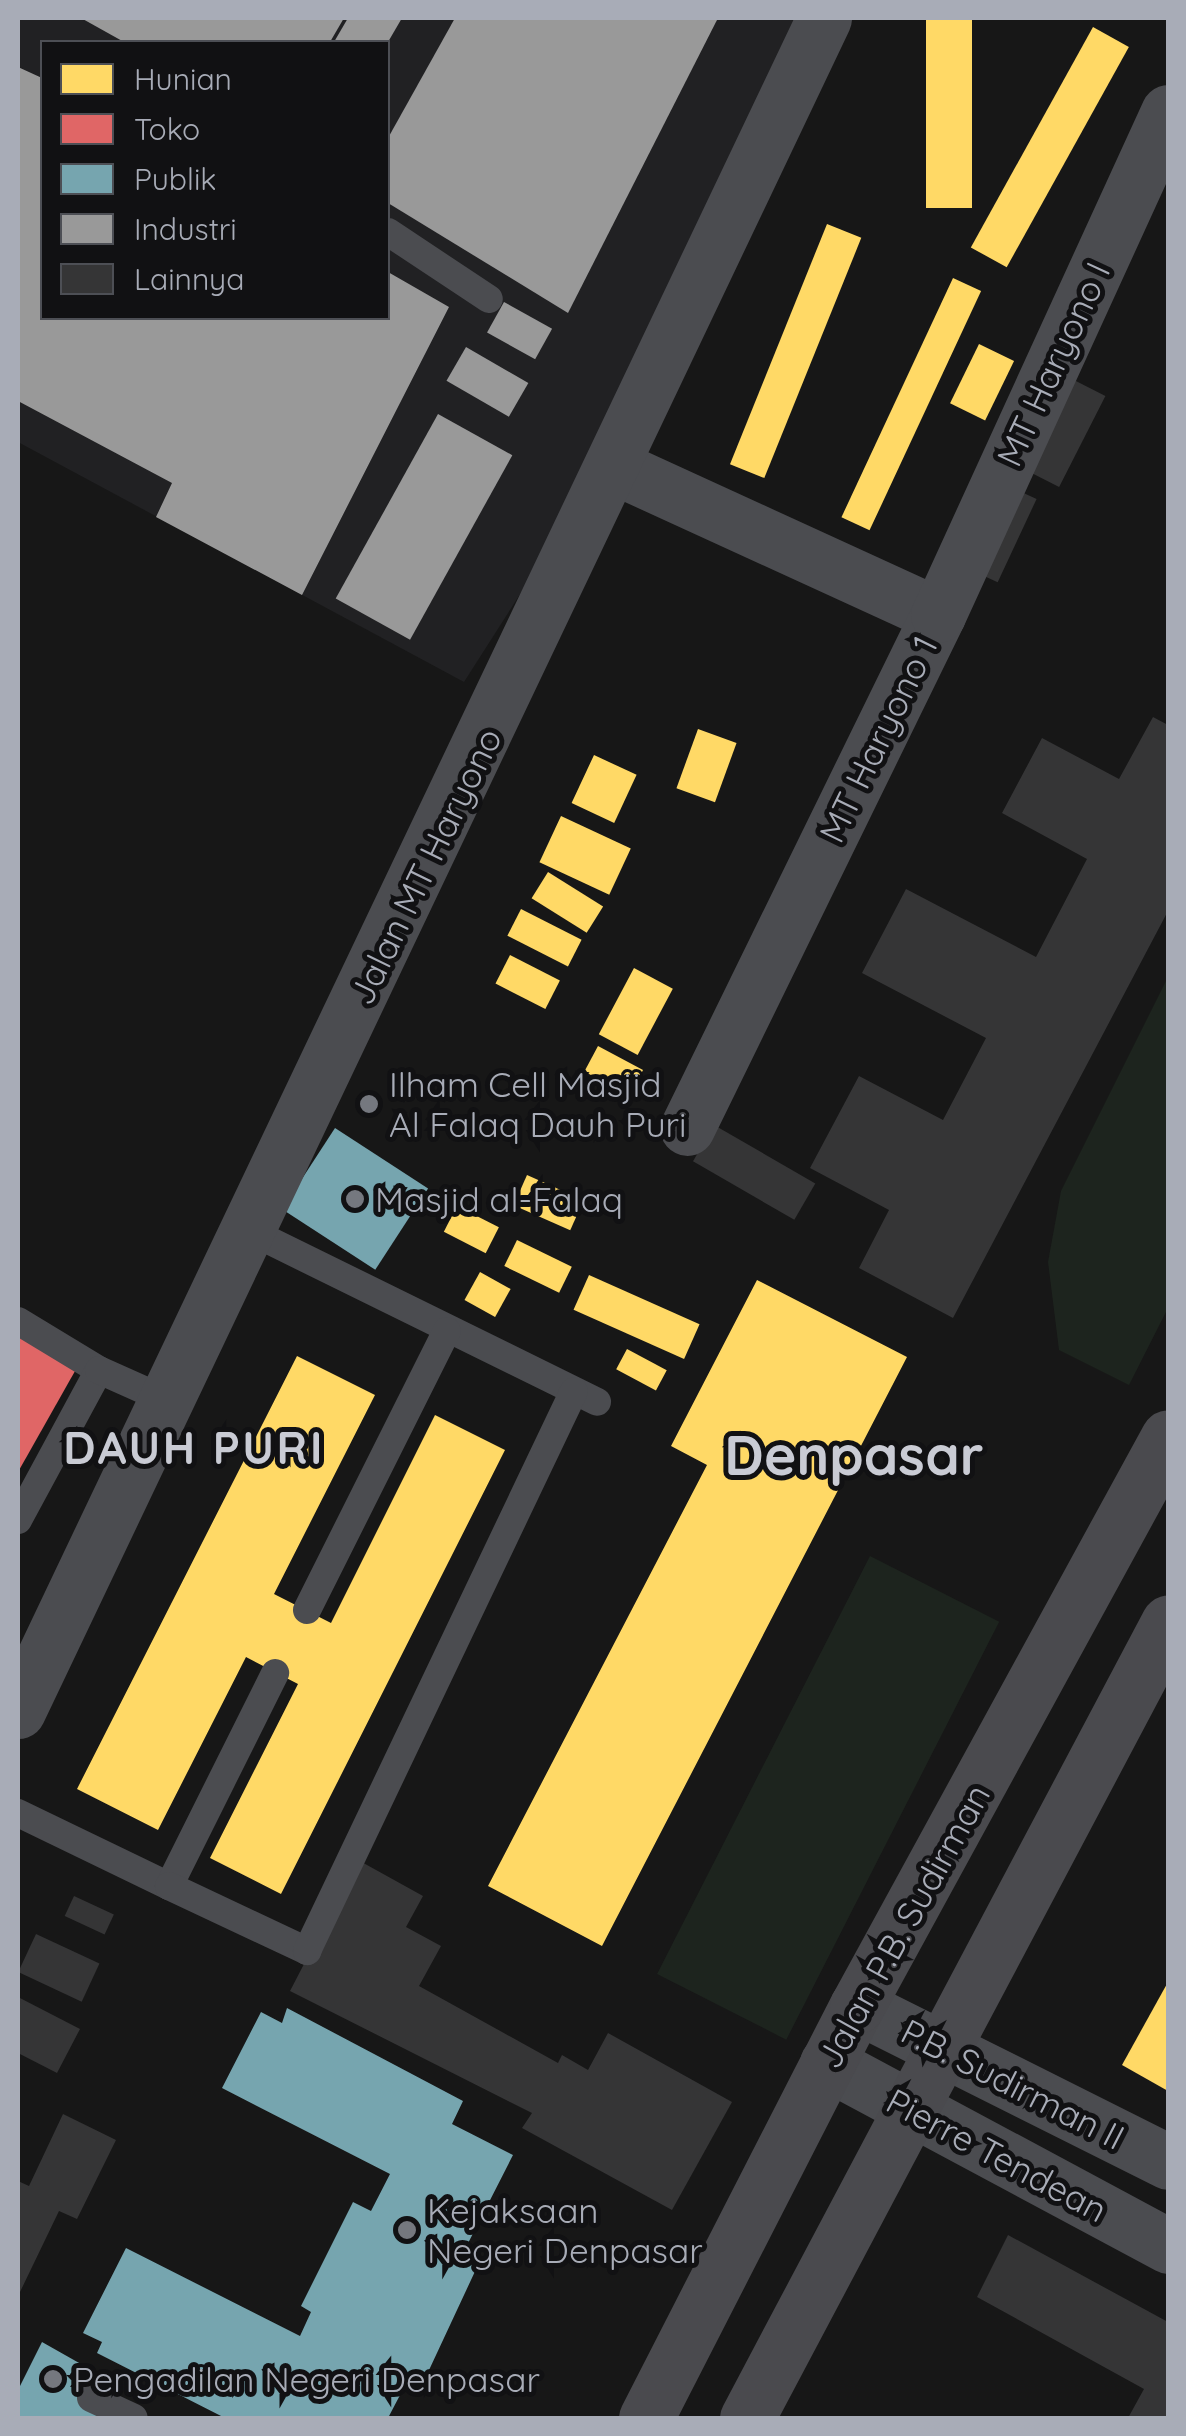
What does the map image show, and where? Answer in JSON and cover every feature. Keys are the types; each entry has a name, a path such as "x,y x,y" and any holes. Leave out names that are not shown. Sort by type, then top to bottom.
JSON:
{"main road":[{"name":"Jalan P.B. Sudirman","path":"646,2418 857,2006 1168,1437"},
{"path":"747,2418 1168,1623"}],"street":[{"name":"Jalan MT Haryono","path":"18,1711 614,467 824,18"},
{"name":"MT Haryono I","path":"938,615 1168,112"},
{"name":"MT Haryono 1","path":"614,467 938,615 687,1128"},
{"name":"P.B. Sudirman II","path":"857,2006 1168,2162"},
{"name":"Pierre Tendean","path":"827,2064 1168,2246"}],"lane":[{"path":"390,233 489,299"},
{"path":"18,1813 308,1951 585,1396 248,1230"},
{"path":"18,1320 99,1370 166,1400"},
{"path":"307,1610 447,1331"},
{"path":"18,1520 99,1370"},
{"path":"169,1886 275,1673"},
{"path":"90,2398 134,2418"}],"shaded area":[{"path":"18,18 800,18 626,428 464,682 18,442"},
{"path":"1168,977 1168,1308 1129,1385 1059,1350 1048,1262 1061,1191"},
{"path":"870,1556 999,1622 786,2040 657,1974"}],"building: Hunian":[{"path":"926,18 972,18 972,208 926,208"},
{"path":"1093,27 1129,47 1007,267 971,247"},
{"path":"827,224 861,238 764,478 730,464"},
{"path":"953,278 981,291 870,530 841,517"},
{"path":"979,344 1014,361 985,420 950,403"},
{"path":"698,729 737,743 715,802 676,788"},
{"path":"594,755 637,775 614,823 572,803"},
{"path":"561,816 631,849 609,895 539,862"},
{"path":"548,872 603,906 587,933 532,898"},
{"path":"521,909 582,940 568,967 507,936"},
{"path":"510,955 560,980 545,1009 495,984"},
{"path":"634,968 673,989 638,1055 599,1034"},
{"path":"598,1046 643,1070 629,1096 584,1072"},
{"path":"527,1175 584,1200 570,1230 514,1205"},
{"path":"457,1206 499,1227 486,1253 444,1232"},
{"path":"517,1240 572,1267 559,1293 504,1266"},
{"path":"480,1272 511,1289 495,1317 464,1300"},
{"path":"589,1275 700,1324 684,1359 574,1310"},
{"path":"757,1280 907,1357 602,1946 488,1886 707,1465 671,1446"},
{"path":"627,1349 667,1370 656,1390 616,1369"},
{"path":"297,1356 375,1395 274,1594 331,1623 435,1415 505,1450 281,1894 210,1858 298,1684 246,1657 158,1830 77,1789"},
{"path":"1168,1982 1168,2091 1122,2065"}],"building: Toko":[{"path":"18,1327 79,1364 18,1472"}],"building: Publik":[{"name":"Masjid al-Falaq","path":"335,1128 428,1188 375,1270 282,1209"},
{"name":"Kejaksaan Negeri Denpasar","path":"287,2008 463,2101 452,2124 513,2155 461,2257 478,2265 423,2383 410,2376 388,2418 225,2418 97,2353 102,2342 83,2333 126,2248 300,2336 311,2312 301,2306 353,2202 371,2211 390,2174 222,2088 261,2012 282,2023"},
{"name":"Pengadilan Negeri Denpasar","path":"42,2342 88,2368 75,2393 121,2418 18,2418 18,2390"}],"building: Industri":[{"path":"81,18 344,18 331,40 120,40"},
{"path":"348,18 402,18 389,40 335,40"},
{"path":"455,18 718,18 568,313 390,204 390,134"},
{"path":"18,67 40,77 40,320 390,320 390,273 449,307 302,595 156,517 172,483 18,401"},
{"path":"504,302 552,329 535,359 487,333"},
{"path":"466,347 528,383 509,417 446,381"},
{"path":"438,414 512,455 410,640 336,599"}],"building: Lainnya":[{"path":"1068,377 1105,396 1059,487 1022,468"},
{"path":"1013,488 1037,499 998,582 974,571"},
{"path":"1153,717 1168,725 1168,911 953,1318 859,1268 889,1210 810,1168 859,1076 943,1120 986,1038 862,973 906,889 1036,957 1087,859 1002,813 1042,738 1119,779"},
{"path":"714,1125 815,1184 794,1220 693,1161"},
{"path":"358,1860 423,1896 406,1927 441,1946 419,1986 558,2063 562,2055 588,2070 608,2033 732,2102 672,2210 522,2128 532,2113 290,1991"},
{"path":"74,1896 114,1915 105,1935 65,1916"},
{"path":"36,1934 99,1964 82,2002 18,1972"},
{"path":"18,1997 80,2029 57,2073 18,2053"},
{"path":"63,2114 116,2140 77,2219 59,2211 20,2292 18,2181 29,2186"},
{"path":"1008,2235 1168,2322 1168,2418 1128,2418 1144,2389 977,2297"}],"place":[{"name":"Ilham Cell Masjid Al Falaq Dauh Puri","path":"369,1104"},
{"name":"Masjid al-Falaq","path":"355,1199"},
{"name":"Kejaksaan Negeri Denpasar","path":"407,2230"},
{"name":"Pengadilan Negeri Denpasar","path":"53,2379"}],"district":[{"name":"DAUH PURI","path":"194,1448"},
{"name":"Denpasar","path":"854,1455"}]}
